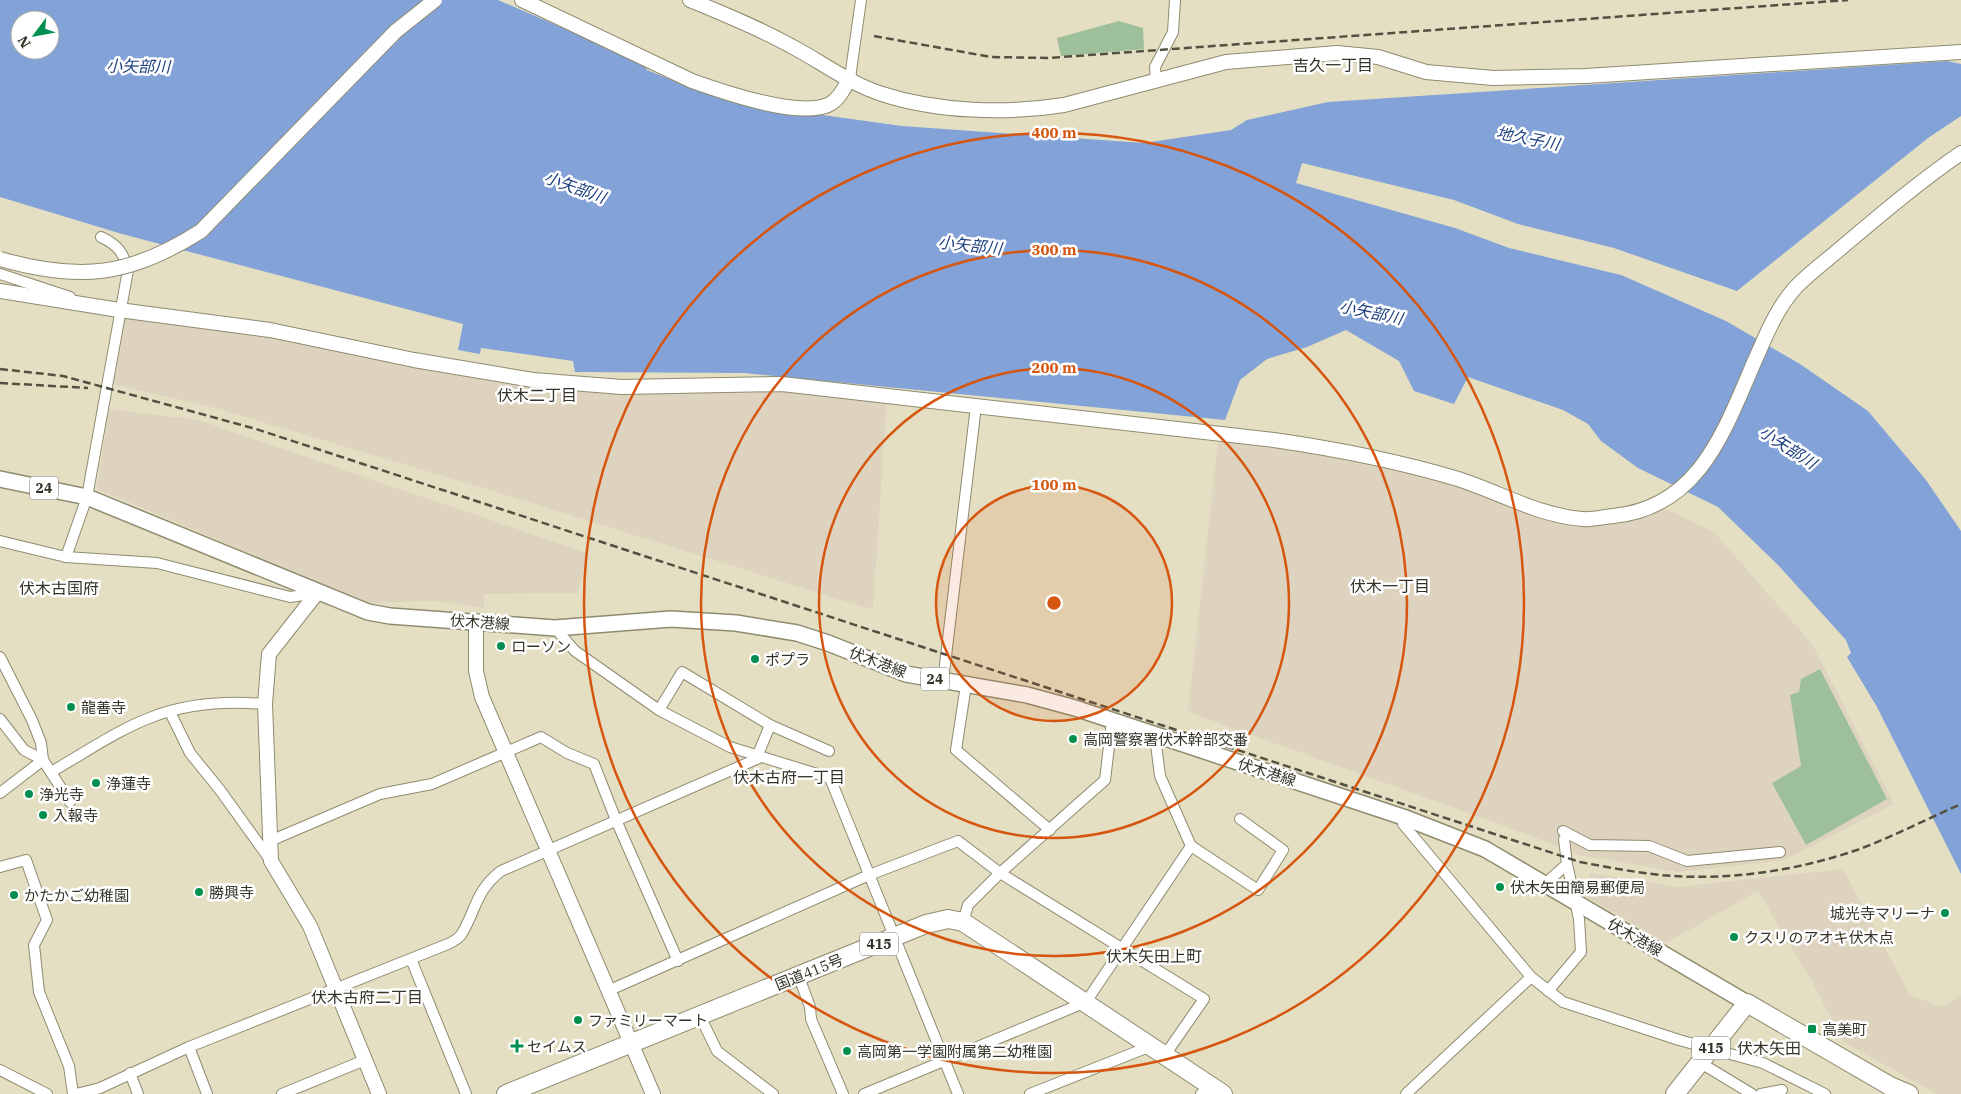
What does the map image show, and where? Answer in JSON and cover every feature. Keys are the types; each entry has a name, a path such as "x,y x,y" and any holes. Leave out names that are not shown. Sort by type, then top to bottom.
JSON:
{"highway":[{"name":"国道415号","path":"506,1094 926,924 948,919 963,922"},
{"path":"963,922 1158,1050 1212,1092"},
{"path":"1747,1002 1893,1091 1909,1094"},
{"name":"415","path":"1675,1094 1747,1002"}],"main road":[{"name":"伏木港線","path":"0,479 87,497 368,612 390,616 555,628 671,619 736,623 797,633 828,643 906,674 1039,698 1403,817 1485,849 1747,1002"}],"street":[{"path":"0,259 65,272 106,272 134,266 180,244 201,231 396,31 435,0"},
{"path":"522,0 692,81 722,92 776,106 814,107 828,105 840,95 850,78 861,0"},
{"path":"690,0 789,44 881,94 952,108 1036,109 1064,105 1226,62 1337,53 1378,57 1426,72 1493,78 1586,76 1961,52"},
{"path":"1156,82 1155,67 1173,32 1175,0"},
{"path":"0,291 120,310 270,330 414,360 533,380 622,387 782,384 1331,448 1428,470 1477,485 1550,514 1584,520 1631,514 1658,505 1682,487 1705,464 1718,443 1772,322 1794,289 1872,221 1961,153"},
{"path":"66,557 87,497 128,270 124,256 115,244 101,237"},
{"path":"0,274 95,306"},
{"path":"944,681 976,406"},
{"path":"0,542 66,557 157,563 290,597 317,592"},
{"path":"271,861 265,704 269,654 317,592"},
{"path":"476,621 476,671 482,697 549,848 653,1094"},
{"path":"555,628 575,651 659,710 730,747 830,778 958,1094"},
{"path":"0,657 32,720 41,743 43,760 70,802"},
{"path":"659,710 682,672 770,725 830,751"},
{"path":"966,685 956,750 1050,830"},
{"path":"50,772 151,717 200,705 232,701 265,704"},
{"path":"170,712 190,753 220,790 271,861 310,926 379,1094"},
{"path":"0,719 24,750 43,760"},
{"path":"963,922 968,905 1000,873 1105,780 1112,721"},
{"path":"0,867 26,860 47,920 34,945 39,992 69,1066 75,1094 100,1088 188,1047 411,959 460,937 475,901 491,879 500,871 758,757 770,725"},
{"path":"1155,736 1160,776 1190,846 1258,890 1283,850 1240,819"},
{"path":"270,841 380,794 432,784 541,737 568,753 594,764 616,820 678,961"},
{"path":"0,793 43,760"},
{"path":"1403,817 1403,824 1531,977 1563,1002 1678,1040 1763,1063 1825,1094"},
{"path":"1548,991 1581,952 1577,903 1567,864 1563,835 1590,845 1649,846 1687,860 1780,852"},
{"path":"610,990 869,875 958,841 1000,873 1204,999 1158,1050 1030,1094"},
{"path":"864,1094 1086,1002 1190,846"},
{"path":"1546,883 1567,864"},
{"path":"411,959 466,1094"},
{"path":"797,977 843,1094"},
{"path":"1406,1094 1531,977"},
{"path":"700,1016 717,1051 768,1092"},
{"path":"188,1047 207,1094"},
{"path":"282,1094 365,1060"},
{"path":"1699,1062 1752,1094"},
{"path":"0,1070 41,1093"},
{"path":"130,1073 138,1094"},
{"path":"1762,1094 1782,1090"}],"shaded area":[{"path":"123,315 533,380 782,384 887,396 873,610 500,493 219,409 112,384"},
{"path":"109,409 198,420 590,554 577,593 484,594 484,608 436,601 368,603 97,489"},
{"path":"1219,433 1331,448 1584,519 1657,505 1714,532 1812,644 1894,804 1784,860 1678,872 1579,855 1521,832 1188,712"},
{"path":"1843,869 1910,995 1942,1007 1961,995 1961,1094 1937,1094 1843,1042 1814,985 1758,891 1666,943 1585,896 1590,873 1677,887"}],"green space":[{"path":"1119,21 1143,28 1144,49 1061,56 1057,38"},
{"path":"1820,669 1887,799 1806,845 1772,783 1801,766 1790,695 1799,692 1801,679"}],"water":[{"path":"0,0 498,0 644,63 647,70 697,90 781,114 808,113 902,126 1144,143 1231,130 1247,120 1328,102 1947,61 1961,64 1961,116 1928,138 1737,291 1614,248 1518,224 1454,200 1302,163 1296,183 1455,228 1509,248 1621,275 1726,321 1800,364 1868,411 1926,480 1961,531 1961,874 1877,707 1847,657 1851,653 1846,640 1777,564 1718,507 1638,468 1601,441 1588,424 1563,410 1468,377 1454,404 1414,391 1399,361 1346,330 1307,347 1267,359 1240,380 1225,420 744,373 575,372 573,361 481,348 480,354 458,350 463,324 122,234 0,197"}],"railway":[{"path":"874,36 991,57 1048,58 1848,0"},
{"path":"0,369 63,376 256,429 1580,862 1671,876 1698,877 1752,874 1805,865 1857,850 1961,804"},
{"path":"0,383 88,388"}],"place":[{"name":"ローソン","path":"501,646"},
{"name":"ポプラ","path":"755,659"},
{"name":"龍善寺","path":"71,707"},
{"name":"高岡警察署伏木幹部交番","path":"1073,739"},
{"name":"浄蓮寺","path":"96,783"},
{"name":"浄光寺","path":"29,794"},
{"name":"入報寺","path":"43,815"},
{"name":"伏木矢田簡易郵便局","path":"1500,887"},
{"name":"勝興寺","path":"199,892"},
{"name":"かたかご幼稚園","path":"14,895"},
{"name":"城光寺マリーナ","path":"1945,913"},
{"name":"クスリのアオキ伏木点","path":"1734,937"},
{"name":"ファミリーマート","path":"578,1020"},
{"name":"高美町","path":"1812,1029"},
{"name":"セイムス","path":"517,1046"},
{"name":"高岡第一学園附属第二幼稚園","path":"847,1051"}],"district":[{"name":"吉久一丁目","path":"1333,65"},
{"name":"伏木二丁目","path":"537,395"},
{"name":"伏木一丁目","path":"1390,586"},
{"name":"伏木古国府","path":"59,588"},
{"name":"伏木古府一丁目","path":"789,777"},
{"name":"伏木矢田上町","path":"1154,956"},
{"name":"伏木古府二丁目","path":"367,997"},
{"name":"伏木矢田","path":"1769,1048"}],"water label":[{"name":"小矢部川","path":"138,66"},
{"name":"地久子川","path":"1528,138"},
{"name":"小矢部川","path":"575,187"},
{"name":"小矢部川","path":"970,245"},
{"name":"小矢部川","path":"1371,312"},
{"name":"小矢部川","path":"1788,447"}]}
